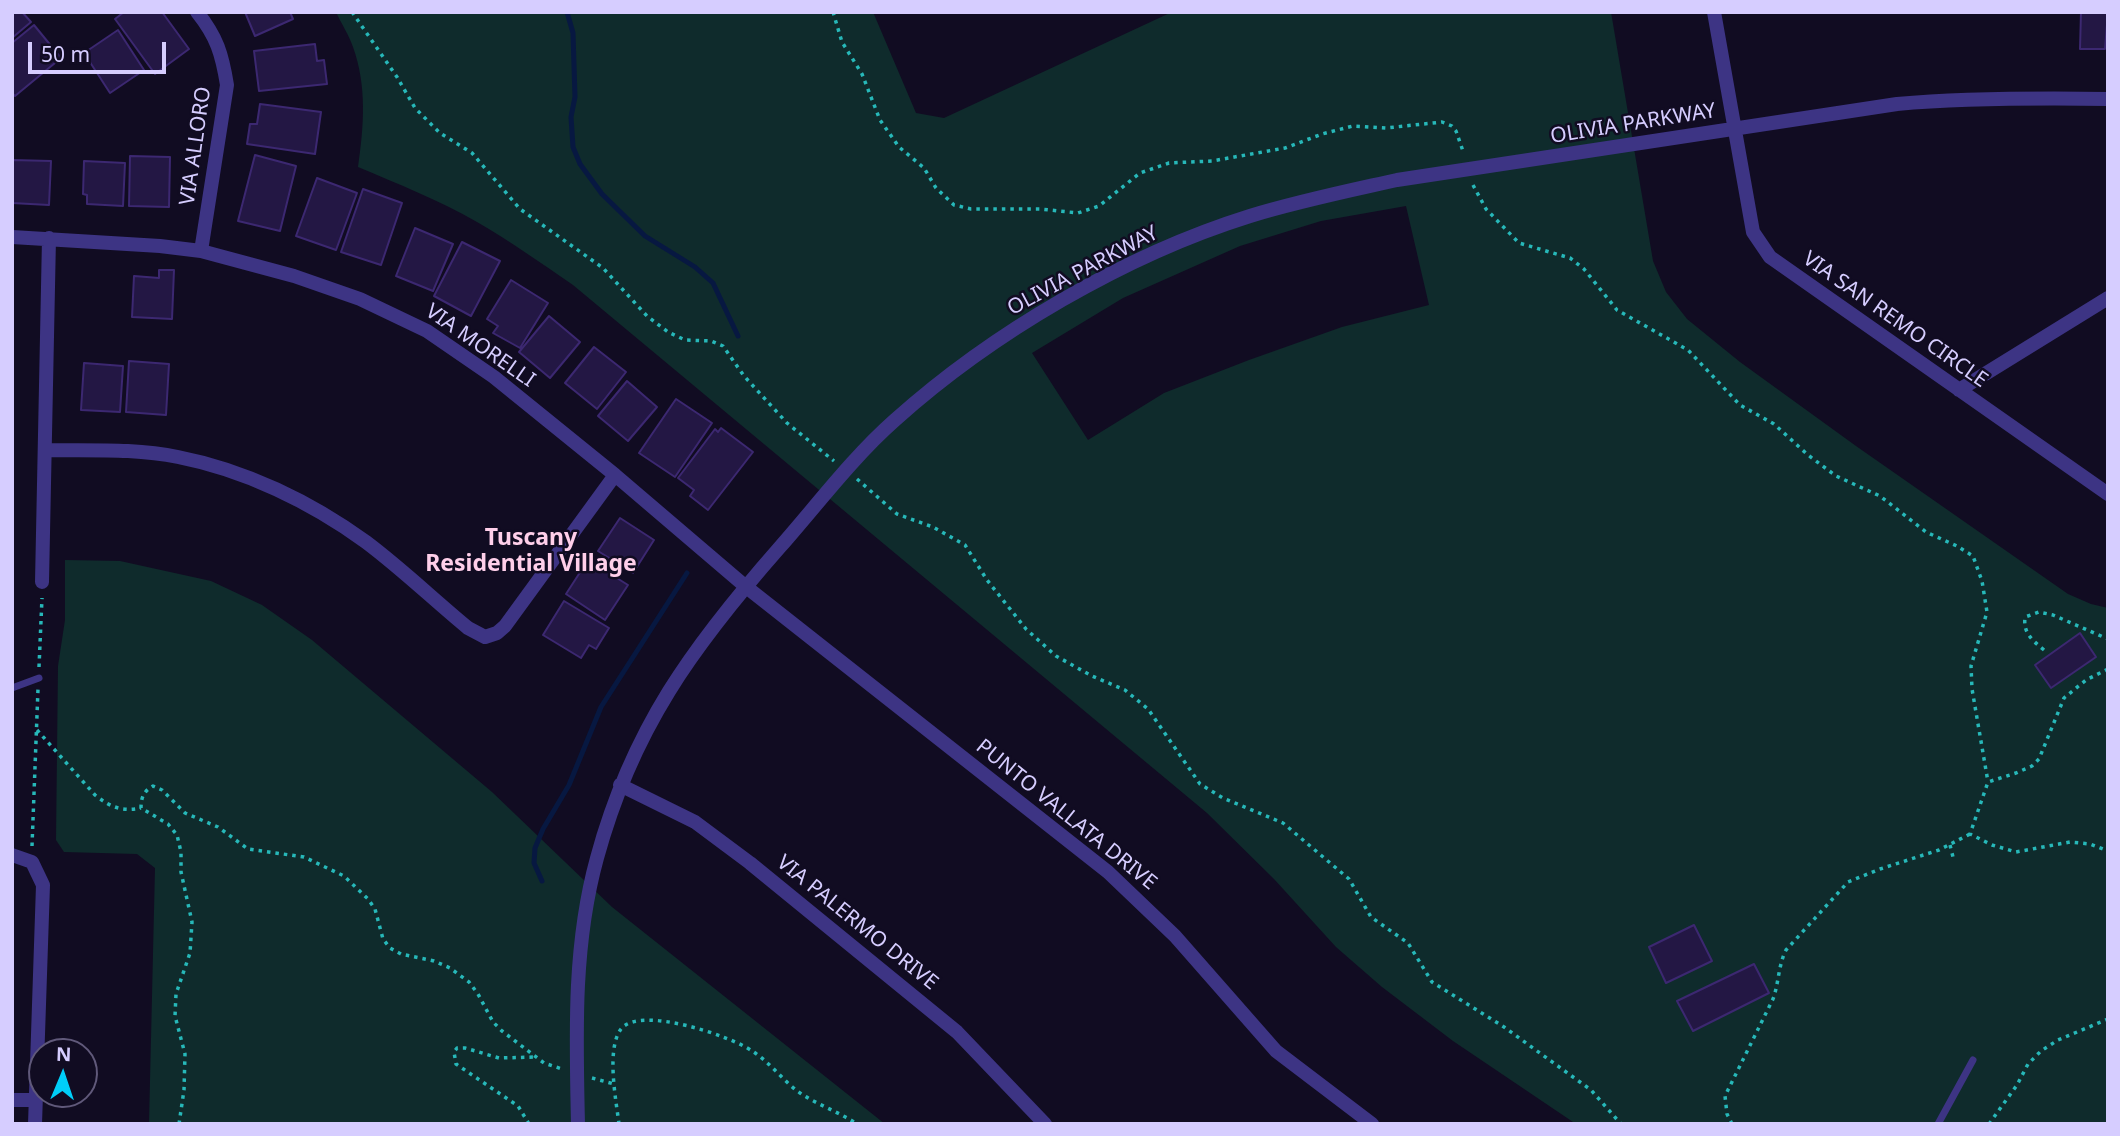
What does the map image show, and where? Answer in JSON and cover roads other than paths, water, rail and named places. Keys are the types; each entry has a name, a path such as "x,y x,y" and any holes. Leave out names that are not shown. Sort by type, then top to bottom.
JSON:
{"street":[{"name":"VIA ALLORO","path":"197,12 213,32 223,57 227,85 201,251"},
{"name":"VIA SAN REMO CIRCLE","path":"1714,12 1753,232 1770,257 2108,494"},
{"name":"OLIVIA PARKWAY","path":"578,1124 576,1037 580,942 597,856 620,785 637,744 672,682 704,637 745,586 891,422 931,389 1027,322 1117,272 1185,240 1248,217 1322,196 1397,180 1897,104 2026,97 2108,99"},
{"name":"VIA MORELLI","path":"12,237 201,251 294,276 360,299 427,331 494,377 615,475 745,586"},
{"path":"42,582 49,238"},
{"path":"1959,390 2108,298"},
{"path":"44,450 127,451 177,456 228,470 285,493 328,516 367,543 468,628 485,637 497,633 505,626 615,475"},
{"name":"PUNTO VALLATA DRIVE","path":"745,586 1108,872 1175,936 1276,1051 1372,1124"},
{"name":"VIA PALERMO DRIVE","path":"620,785 695,822 750,863 957,1032 1045,1124"},
{"path":"12,855 32,862 43,885 38,1038"}],"lane":[{"path":"12,688 39,678"},
{"path":"1938,1124 1973,1060"}],"waterway":[{"path":"567,12 573,33 573,147 580,164 602,194 645,236 695,267 713,283 738,336"},
{"path":"542,881 534,863 535,848 543,829 569,785 601,707 687,573"}],"district":[{"name":"Tuscany Residential Village","path":"531,551"}]}
